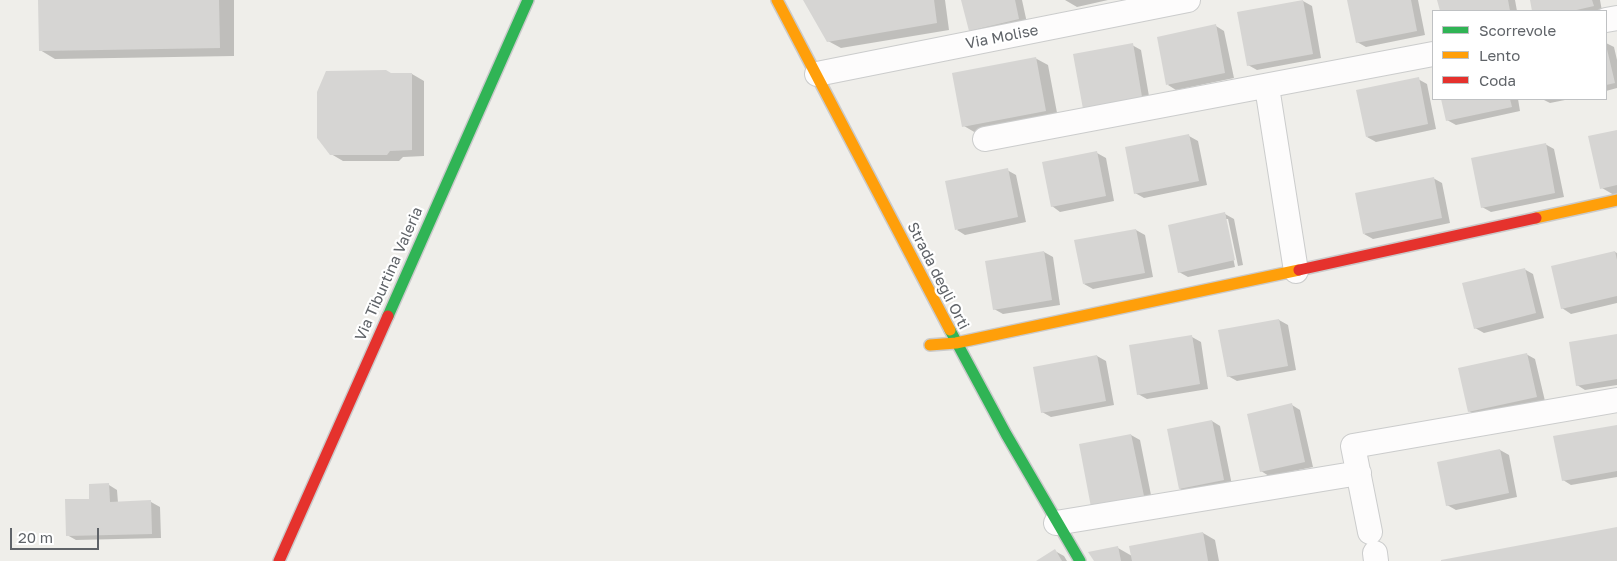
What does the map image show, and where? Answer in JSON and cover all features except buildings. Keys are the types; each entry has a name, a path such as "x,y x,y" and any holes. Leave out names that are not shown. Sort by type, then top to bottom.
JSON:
{"street":[{"name":"Via Tiburtina Valeria","path":"279,561 528,0"},
{"name":"Strada degli Orti","path":"777,0 956,343 1056,523 1080,561"},
{"name":"Via Molise","path":"816,74 1188,0"},
{"path":"985,139 1432,54"},
{"path":"1266,86 1296,271"},
{"path":"930,345 956,343 1296,271 1617,200"},
{"path":"1374,548 1353,446 1617,400"},
{"path":"1056,523 1359,473"}],"traffic: fast":[{"path":"388,316 528,0"},
{"path":"950,330 1006,434 1080,561"}],"traffic: slow":[{"path":"777,0 950,330"},
{"path":"1536,218 1617,200"},
{"path":"930,345 956,343 1299,270"}],"traffic: jam":[{"path":"1299,270 1536,218"},
{"path":"279,561 388,316"}]}
